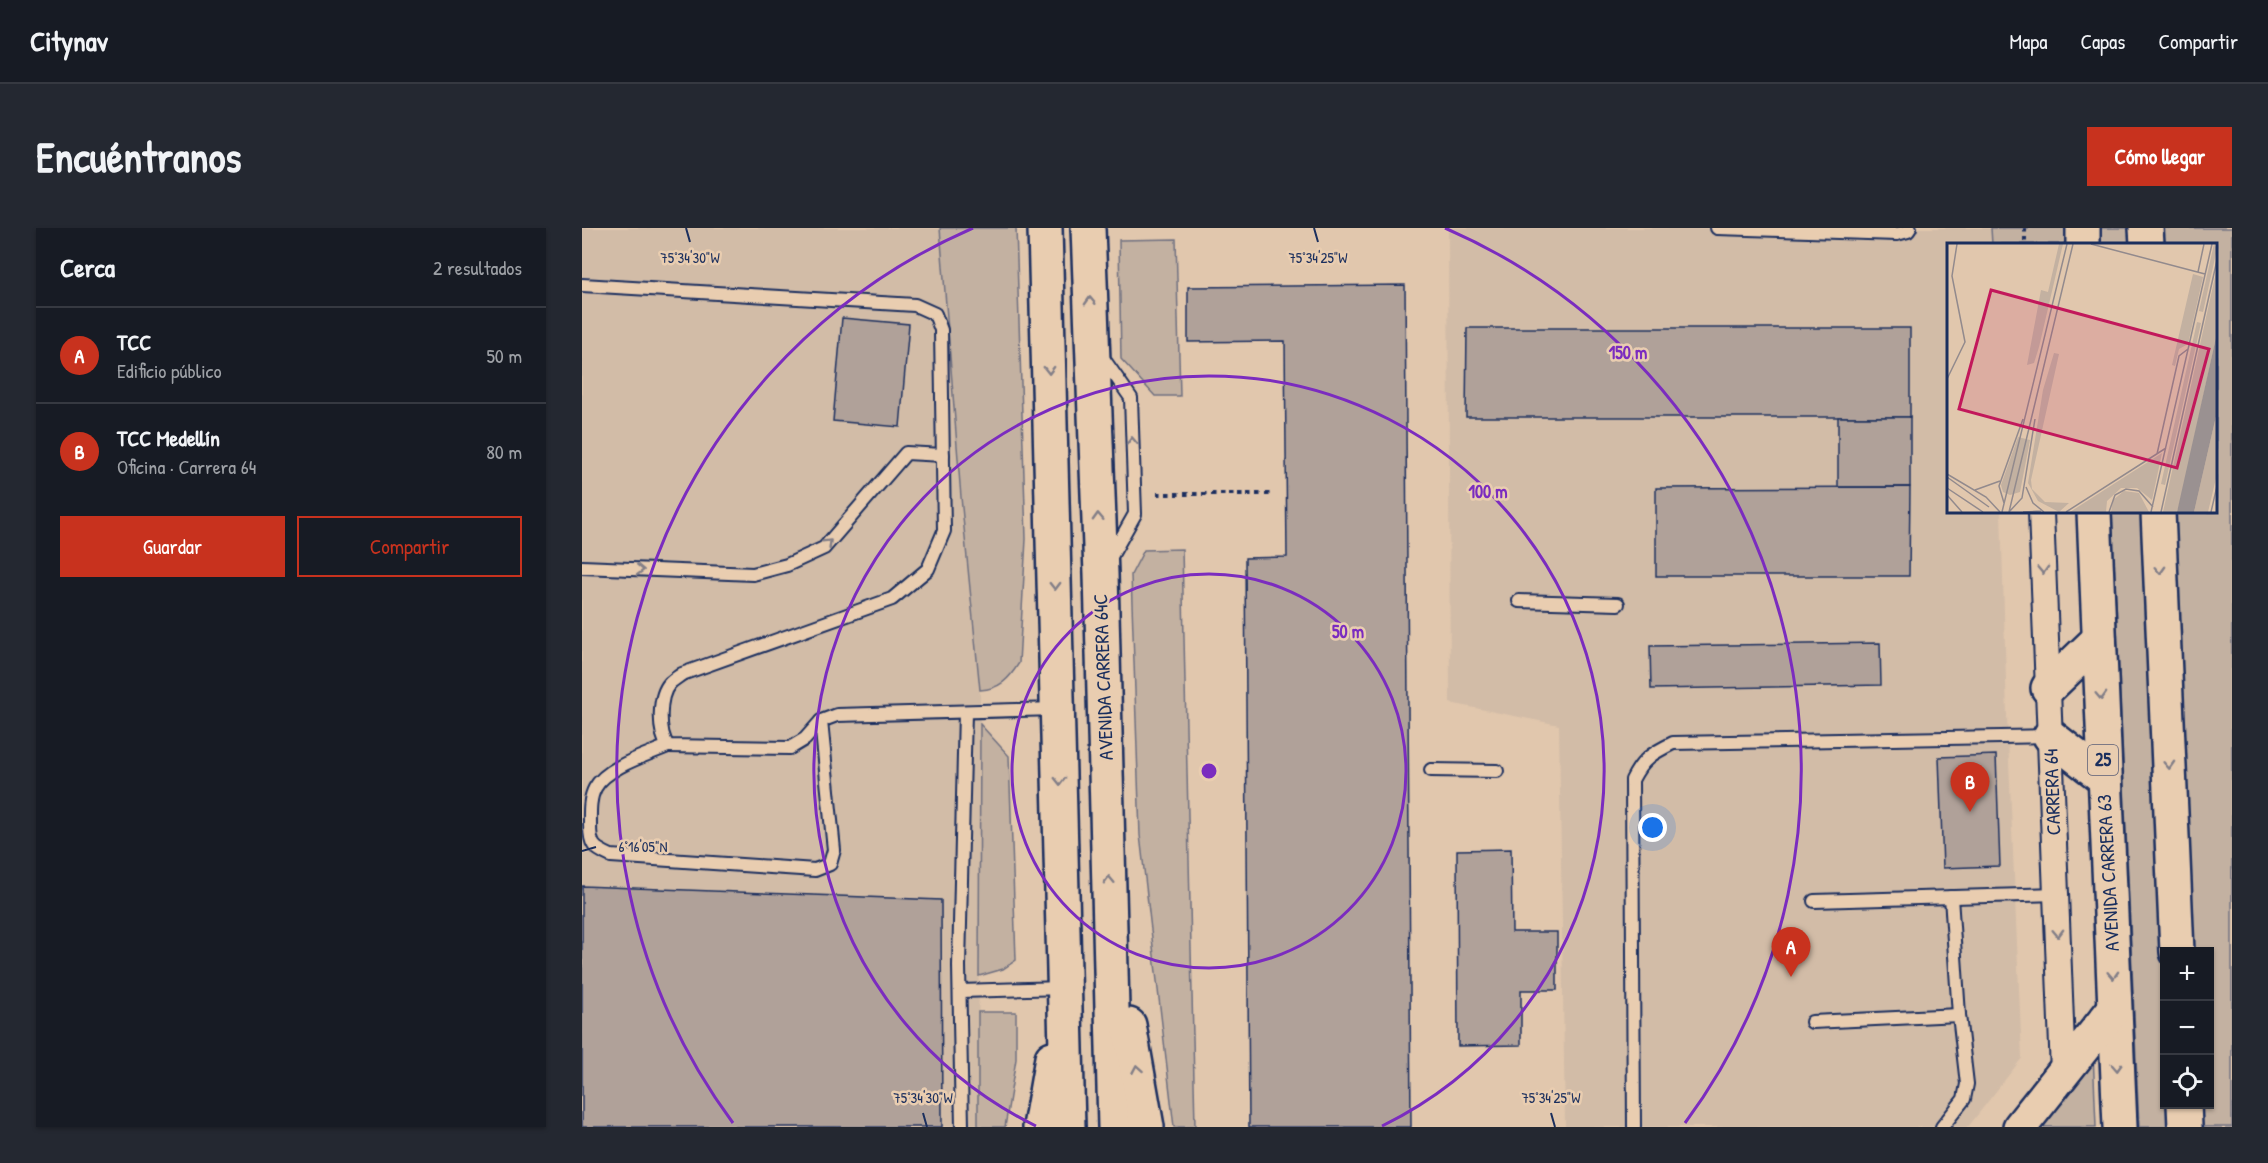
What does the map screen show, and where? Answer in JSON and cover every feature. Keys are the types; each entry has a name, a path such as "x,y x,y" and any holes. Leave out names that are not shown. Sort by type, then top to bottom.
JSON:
{"main road":[{"path":"1045,228 1068,1127"},
{"name":"AVENIDA CARRERA 64C","path":"1088,228 1101,574 1115,1127"},
{"path":"2083,228 2084,243"},
{"path":"2146,228 2147,243"},
{"name":"AVENIDA CARRERA 63","path":"2094,513 2120,1127"},
{"path":"2158,513 2177,947"},
{"path":"2048,688 2099,639"},
{"path":"2050,736 2104,778"},
{"path":"1110,917 1147,1127"},
{"path":"1040,1127 1065,988"},
{"path":"2020,1127 2114,1009"},
{"path":"2184,1109 2184,1127"}],"street":[{"name":"CARRERA 64","path":"2041,513 2063,1072"}],"lane":[{"path":"1717,228 1897,234 1908,231 1910,228"},
{"path":"582,285 915,305 935,314 941,330 944,531 928,569 892,599 682,674 669,684 662,704 661,736 668,746"},
{"path":"582,567 753,574 787,565 824,548 906,453 943,455"},
{"path":"1519,601 1618,603"},
{"path":"821,721 834,850 830,864 815,870 611,856 596,849 590,840 590,807 596,787 613,770 668,746 790,748 805,739 821,721 837,715 1058,709"},
{"path":"962,1127 960,991 965,712"},
{"path":"1634,1127 1632,780 1640,764 1654,752 1673,743 2050,736"},
{"path":"1431,770 1497,771"},
{"path":"1814,901 2056,894"},
{"path":"1942,1127 1964,1098 1967,1084 1959,1015 1951,897"},
{"path":"960,991 1065,988"},
{"path":"1812,1022 1959,1015"}],"path":[{"path":"1157,494 1272,494"}],"shaded area":[{"path":"582,228 940,228 961,497 980,684 978,1127 582,1127"},
{"path":"940,228 1016,228 1026,539 1019,663 1003,682 993,688 980,690 961,497"},
{"path":"1448,228 1994,228 1995,243 1947,243 1947,513 2001,513 2007,716 2022,1058 1968,1127 1565,1127 1559,725 1450,703"},
{"path":"1991,228 2070,228 2071,236 2064,243 1992,243"},
{"path":"2100,228 2132,228 2133,243 2101,243"},
{"path":"2161,228 2232,228 2232,1127 2198,1127 2197,1109 2214,1109 2214,947 2191,947 2172,513 2217,513 2217,243 2162,243"},
{"path":"1176,239 1180,396 1155,396 1121,359 1119,240"},
{"path":"2112,513 2144,513 2163,947 2160,947 2160,1109 2170,1109 2171,1127 2139,1127"},
{"path":"1182,549 1195,1127 1174,1127 1140,835 1131,575 1144,550"},
{"path":"980,724 1009,756 1016,960 1003,969 979,976"},
{"path":"978,1012 1016,1012 1016,1059 1005,1127 978,1127"},
{"path":"2093,1052 2096,1127 2033,1127"}],"building":[{"path":"1405,285 1411,1127 1249,1127 1245,558 1287,557 1285,341 1188,342 1188,287"},
{"path":"842,318 909,324 900,427 833,421"},
{"path":"1467,328 1910,328 1910,417 1466,417"},
{"path":"1838,417 1910,417 1910,487 1838,487"},
{"path":"1910,487 1909,576 1656,576 1656,488"},
{"path":"1880,643 1881,685 1651,689 1650,646"},
{"path":"1996,755 2000,866 1943,868 1939,757"},
{"path":"1511,849 1512,932 1557,932 1557,990 1521,990 1521,1045 1458,1046 1457,850"},
{"path":"582,886 941,900 942,1127 582,1127"}],"place":[{"name":"TCC Medellín","path":"1970,812"},
{"name":"TCC","path":"1791,977"}]}
